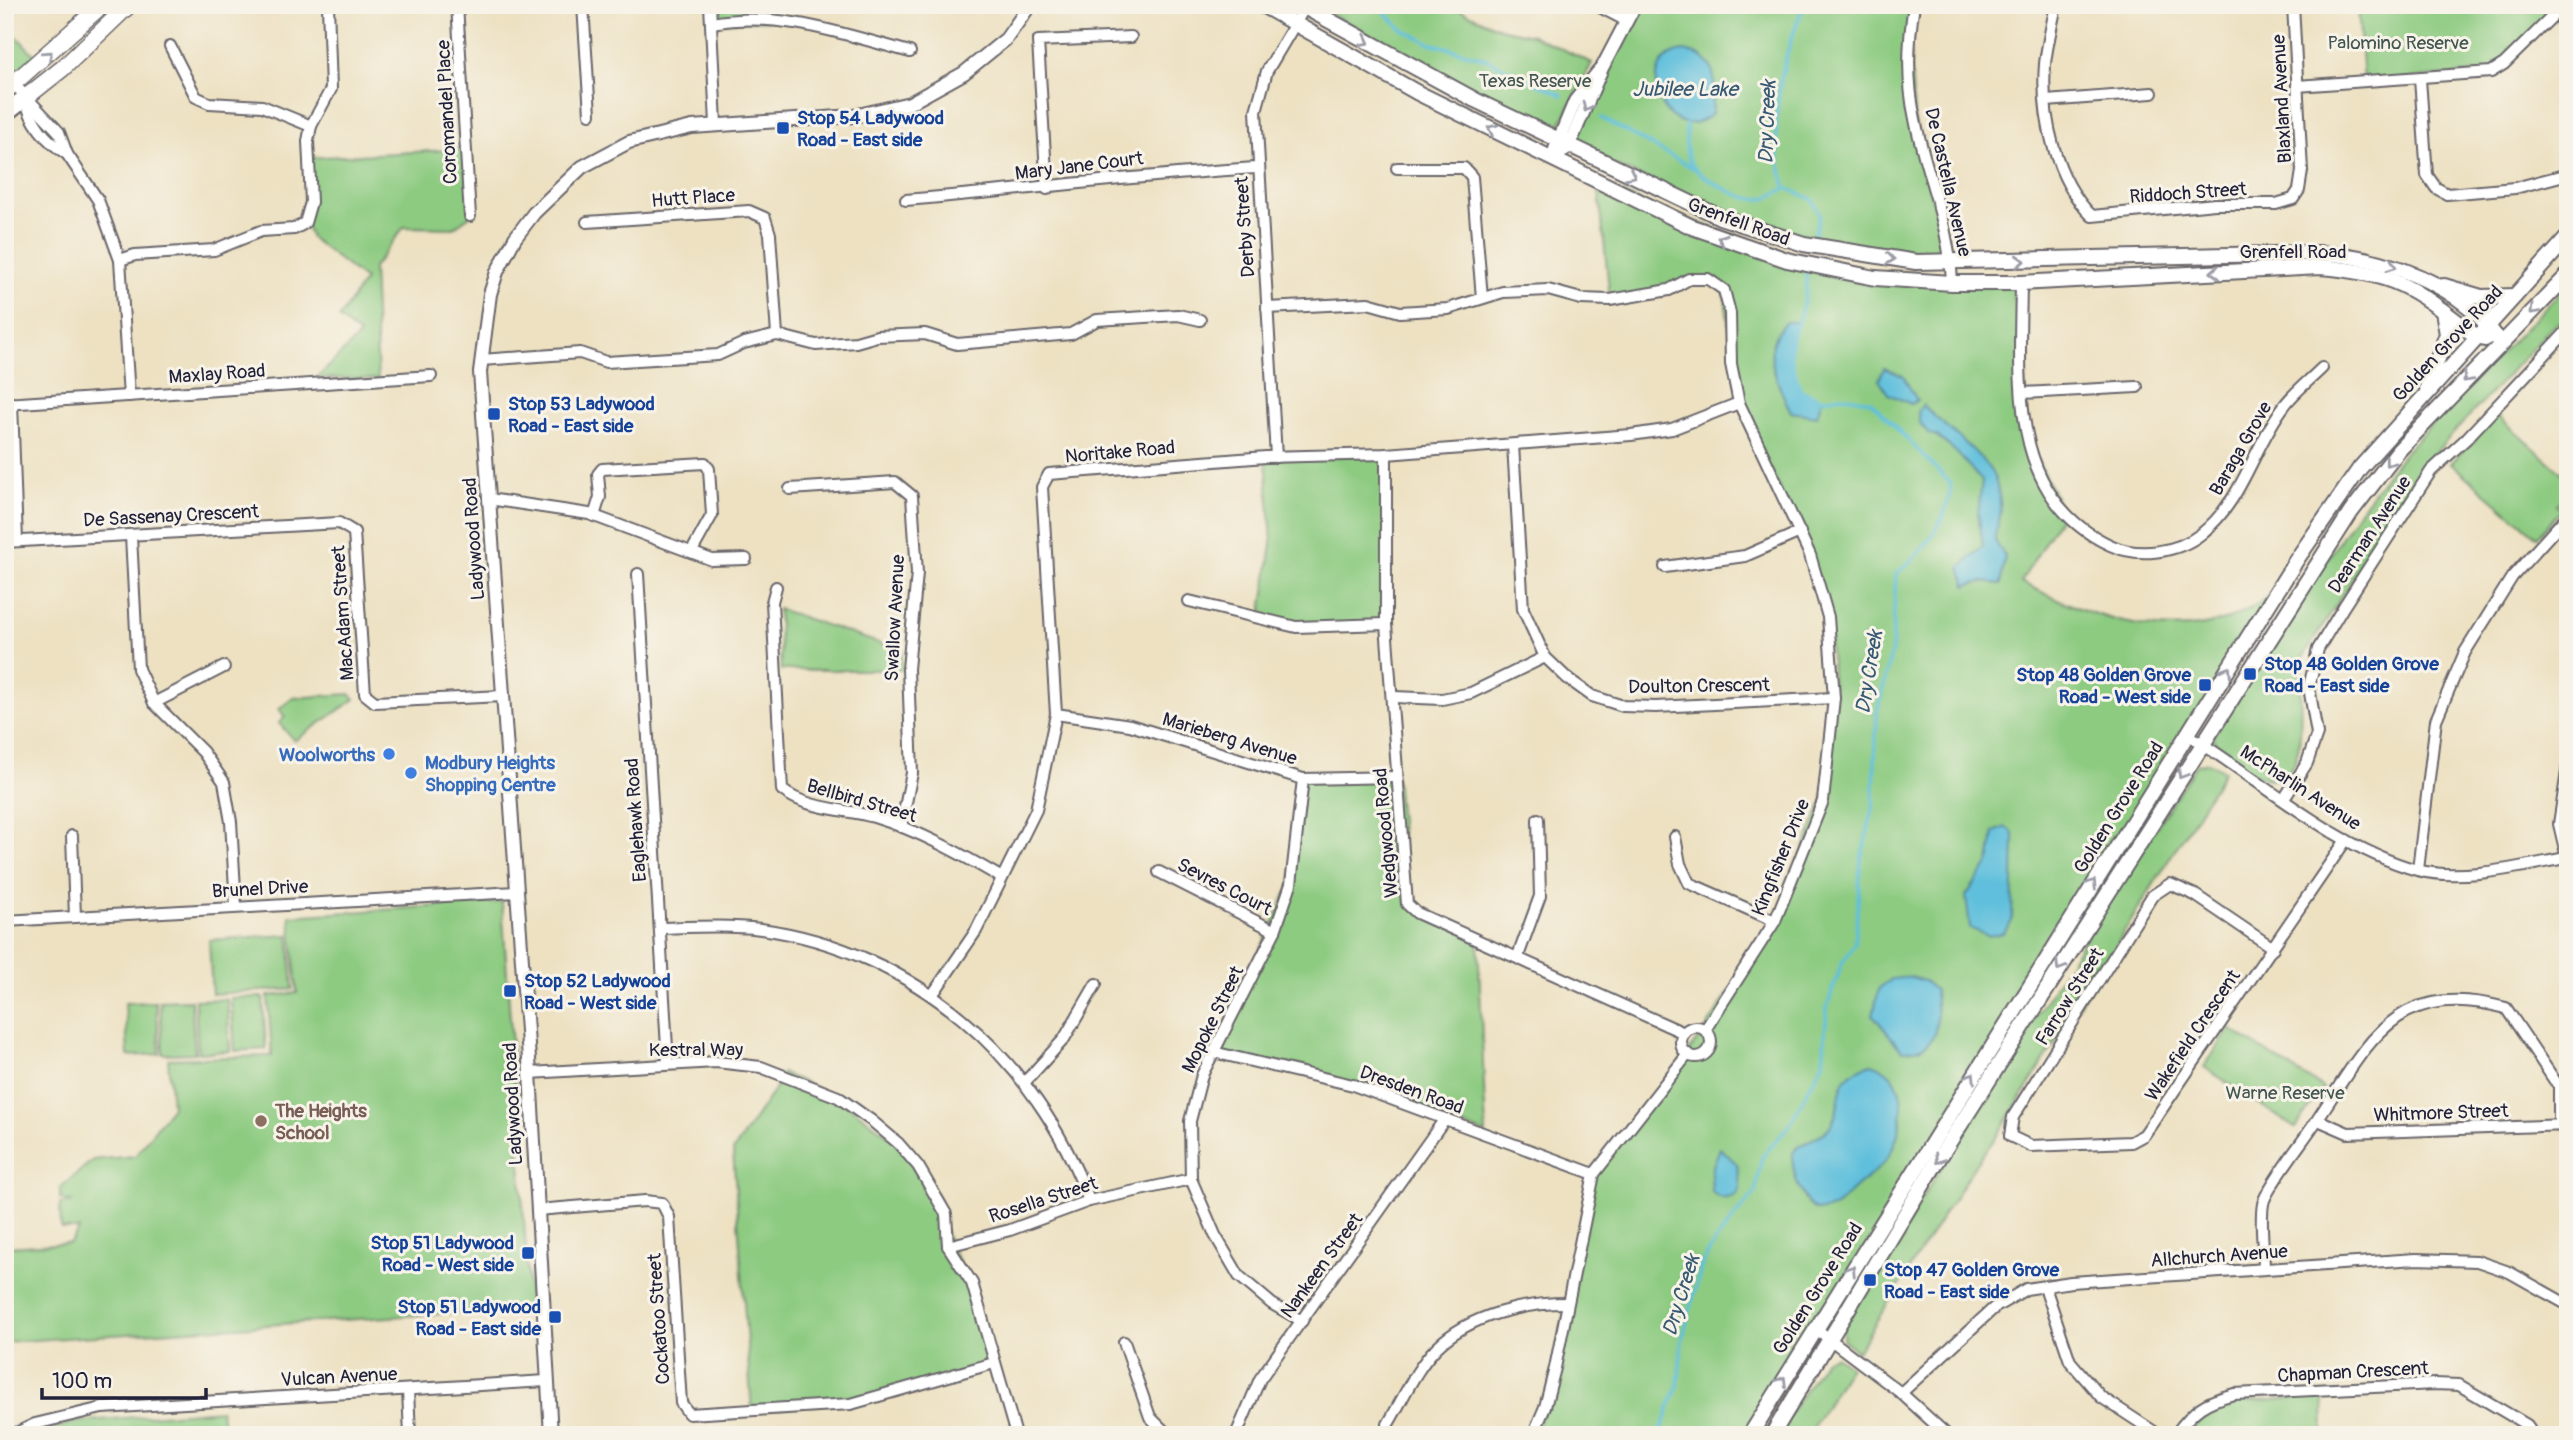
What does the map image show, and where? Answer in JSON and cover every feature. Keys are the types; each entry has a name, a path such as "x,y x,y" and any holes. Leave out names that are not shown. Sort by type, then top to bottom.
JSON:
{"main road":[{"path":"10,87 102,5"},
{"path":"5,114 63,68 129,5"},
{"name":"Grenfell Road","path":"1262,5 1418,93 1692,227 1787,260 1875,278 1952,283 2021,283 2320,267 2369,272 2413,288 2477,337 2500,344"},
{"name":"Grenfell Road","path":"1303,6 1475,100 1720,216 1799,243 1891,260 1951,262 2339,253 2377,260 2420,277 2489,324 2500,344"},
{"name":"Golden Grove Road","path":"1750,1435 2297,559 2360,468 2568,237"},
{"name":"Golden Grove Road","path":"1772,1435 1936,1163 2351,512 2399,450 2568,275"},
{"path":"2420,277 2481,298 2515,296"},
{"path":"2424,396 2447,334 2443,311"}],"street":[{"path":"120,260 135,256 214,250 261,231 294,229 306,223 311,202 307,158 312,126 331,89 328,5"},
{"name":"Coromandel Place","path":"457,5 470,216"},
{"path":"583,5 590,114"},
{"path":"710,5 716,124"},
{"name":"Ladywood Road","path":"551,1435 530,1073 481,360 490,294 514,238 534,213 582,167 629,142 716,124 854,116 910,103 974,64 1006,39 1030,5"},
{"path":"1596,5 1627,21"},
{"path":"1554,159 1583,88 1602,68 1635,5"},
{"name":"De Castella Avenue","path":"1914,5 1910,74 1914,118 1945,225 1952,283"},
{"path":"2056,5 2045,65 2046,102 2152,93"},
{"name":"Blaxland Avenue","path":"2293,5 2302,171 2299,190"},
{"path":"2297,86 2491,72 2504,64 2564,5"},
{"name":"Derby Street","path":"1276,457 1255,133 1260,92 1267,71 1303,6"},
{"path":"712,23 732,19 772,20 910,52"},
{"path":"1047,189 1038,41 1130,37"},
{"path":"170,46 196,97 209,103 262,106 312,126"},
{"path":"2420,79 2427,175 2436,188 2447,194 2515,188 2568,174"},
{"path":"10,87 25,98 29,116 53,146 67,154 98,200 120,260 129,397"},
{"name":"Riddoch Street","path":"2046,102 2052,138 2070,190 2092,216 2215,204 2276,204 2293,199 2299,190"},
{"path":"1267,308 1368,303 1400,312 1448,309 1482,298 1472,177 1464,167 1398,167"},
{"name":"Mary Jane Court","path":"906,200 1047,189 1141,175 1257,168"},
{"name":"Hutt Place","path":"587,222 749,211 765,218 771,234 777,335"},
{"name":"Kingfisher Drive","path":"1482,298 1503,292 1548,290 1581,299 1639,297 1670,290 1689,279 1709,279 1724,290 1730,313 1731,363 1739,403 1810,555 1828,617 1834,698 1823,801 1775,921 1706,1030"},
{"name":"Baraga Grove","path":"2021,283 2022,393 2027,440 2039,480 2052,500 2076,526 2121,550 2150,553 2177,547 2199,536 2221,515 2245,479 2284,405 2322,368"},
{"path":"481,360 580,353 606,362 718,355 744,343 777,335 816,345 856,342 877,336 925,334 957,344 1071,334 1097,320 1178,315 1200,320"},
{"name":"Dearman Avenue","path":"2284,799 2307,763 2316,734 2309,688 2318,649 2337,616 2431,471 2466,439 2568,330"},
{"name":"Maxlay Road","path":"9,404 430,376"},
{"path":"2022,393 2137,387"},
{"name":"Noritake Road","path":"933,994 976,931 1036,810 1056,714 1042,487 1049,474 1276,457 1386,454 1513,445 1672,429 1739,403"},
{"path":"9,404 11,542"},
{"name":"Doulton Crescent","path":"1513,445 1523,609 1545,657 1592,696 1623,705 1656,707 1834,698"},
{"name":"Wedgwood Road","path":"1386,454 1386,624 1394,697 1396,777 1407,904 1417,913 1518,956 1684,1033"},
{"path":"594,516 600,497 598,474 602,469 705,463 709,469 712,515 692,551"},
{"name":"Swallow Avenue","path":"790,489 895,482 912,496 917,573 908,669 912,773 901,827"},
{"path":"489,499 585,512 712,560 746,559"},
{"path":"2418,870 2436,720 2465,652 2512,577 2568,515"},
{"name":"De Sassenay Crescent","path":"11,542 339,523"},
{"name":"MacAdam Street","path":"339,523 354,531 365,694 375,702 503,696"},
{"path":"1665,567 1745,556 1800,532"},
{"path":"131,536 138,669 154,703 203,752 224,782 231,822 236,906"},
{"name":"Eaglehawk Road","path":"638,574 668,1064"},
{"name":"Bellbird Street","path":"776,587 772,602 782,790 797,802 873,817 901,827 938,842 1002,878"},
{"path":"1189,601 1296,627 1386,624"},
{"path":"1394,697 1442,699 1471,693 1545,657"},
{"path":"154,703 224,667"},
{"name":"Marieberg Avenue","path":"1056,714 1130,725 1304,779 1396,777"},
{"name":"McPharlin Avenue","path":"2187,734 2346,840 2418,870 2469,873 2567,860"},
{"path":"2567,860 2559,824 2568,765"},
{"name":"Mopoke Street","path":"1302,1321 1272,1304 1239,1276 1215,1235 1191,1179 1190,1121 1202,1075 1275,931 1291,884 1304,779"},
{"path":"1518,956 1540,896 1538,819"},
{"path":"72,836 75,917"},
{"path":"1675,837 1680,864 1689,883 1775,921"},
{"name":"Wakefield Crescent","path":"2010,1136 2031,1146 2131,1142 2144,1135 2346,840"},
{"name":"Sevres Court","path":"1159,872 1275,931"},
{"name":"Farrow Street","path":"2010,1136 2014,1117 2152,896 2170,884 2194,895 2273,948"},
{"name":"Brunel Drive","path":"5,921 516,892"},
{"path":"660,928 726,926 800,937 876,963 933,994 987,1039 1025,1082 1075,1164 1089,1200"},
{"path":"1025,1082 1064,1039 1096,984"},
{"path":"2264,1269 2263,1202 2366,1046 2389,1021 2416,1007 2450,999 2478,1001 2506,1008 2558,1087 2563,1125"},
{"path":"1692,1027 1706,1030 1711,1039 1710,1049 1698,1057 1688,1054 1681,1042 1684,1033 1692,1027"},
{"name":"Dresden Road","path":"1213,1052 1353,1085 1594,1174"},
{"path":"1532,1435 1545,1407 1555,1368 1594,1174 1688,1054"},
{"name":"Kestral Way","path":"530,1073 716,1062 761,1067 838,1097 898,1143 918,1167 946,1214 948,1246 972,1283 1016,1435"},
{"name":"Nankeen Street","path":"1236,1435 1260,1379 1444,1119"},
{"name":"Whitmore Street","path":"2318,1119 2348,1133 2563,1125"},
{"name":"Rosella Street","path":"948,1246 1010,1230 1089,1200 1191,1179"},
{"name":"Cockatoo Street","path":"537,1210 645,1201 662,1203 669,1217 681,1403 689,1414 851,1404 995,1363"},
{"name":"Allchurch Avenue","path":"1901,1393 1994,1308 2026,1289 2071,1282 2416,1259 2477,1261 2509,1272 2568,1305"},
{"path":"2045,1287 2070,1361 2101,1397 2159,1435"},
{"path":"1388,1424 1438,1347 1474,1322 1535,1303 1567,1303"},
{"path":"1815,1328 1901,1393 1947,1435"},
{"path":"1124,1342 1150,1417 1168,1435"},
{"name":"Vulcan Avenue","path":"12,1435 35,1424 102,1408 547,1381"},
{"name":"Chapman Crescent","path":"2175,1435 2193,1411 2214,1399 2234,1394 2435,1384 2459,1385 2527,1425 2532,1435"},
{"path":"408,1390 410,1435"}],"green space":[{"path":"710,5 774,5 772,20 712,23"},
{"name":"Texas Reserve","path":"1314,5 1450,5 1499,28 1532,35 1592,63 1559,127 1548,131"},
{"path":"1635,5 1915,5 1910,45 1914,118 1951,263 1792,241 1569,146"},
{"name":"Palomino Reserve","path":"2358,5 2564,5 2491,72 2363,82"},
{"path":"5,24 41,62 5,88"},
{"path":"466,149 470,216 453,228 404,227 373,268 378,379 317,378 360,335 339,318 365,280 311,238 305,223 307,158"},
{"path":"1598,181 1636,200 1838,272 2021,283 2027,440 2063,512 2021,582 2070,605 2122,622 2174,628 2201,626 2228,619 2275,593 1750,1435 1533,1435 1545,1407 1594,1174 1705,1030 1775,921 1823,801 1834,698 1827,617 1800,532 1739,403 1724,290 1702,279 1662,292 1610,300"},
{"path":"2568,284 2568,315 2549,330 2423,466 2304,656 2300,687 2300,740 2297,756 2290,769 2280,779 2272,779 2251,773 2230,759 2216,744 2213,736 2356,515 2402,455"},
{"path":"2498,416 2568,478 2568,492 2557,504 2561,510 2537,537 2451,463"},
{"path":"1386,454 1386,624 1296,627 1261,619 1272,544 1266,457"},
{"path":"778,609 902,651 902,670 781,670"},
{"path":"350,694 355,699 294,741 279,723 285,717 279,709 293,698"},
{"path":"2209,762 2224,771 1998,1135 1977,1162 1857,1352 1843,1339 1843,1327 1978,1107 2196,765"},
{"path":"1396,777 1407,904 1478,939 1486,1134 1353,1085 1213,1052 1291,884 1303,779"},
{"name":"The Heights School","path":"502,902 530,1308 5,1342 7,1247 70,1243 79,1229 61,1229 60,1204 73,1202 60,1199 60,1188 93,1160 135,1156 172,1107 168,1059 272,1056 268,996 297,993 290,916"},
{"path":"289,935 293,989 212,994 209,940"},
{"path":"263,997 266,1049 235,1051 231,998"},
{"path":"227,999 230,1051 198,1053 195,1000"},
{"path":"191,1000 195,1053 163,1054 160,1001"},
{"path":"156,1002 160,1054 128,1056 125,1003"},
{"name":"Warne Reserve","path":"2230,1029 2323,1088 2295,1128 2204,1067"},
{"path":"782,1073 838,1097 898,1143 938,1198 946,1235 961,1267 994,1363 883,1397 752,1412 733,1151 778,1084"},
{"path":"1835,1356 1850,1366 1808,1435 1777,1435 1825,1359"},
{"path":"2323,1397 2324,1435 2190,1435 2202,1416 2222,1403"},
{"path":"221,1410 224,1435 34,1434 76,1422"}],"water":[{"name":"Jubilee Lake","path":"1684,51 1705,59 1713,73 1712,114 1695,123 1680,121 1668,113 1656,84 1659,69 1668,57"},
{"path":"1786,322 1798,322 1792,340 1792,364 1801,390 1822,399 1817,416 1791,412 1776,377 1773,343"},
{"path":"1884,368 1903,376 1917,400 1911,404 1888,394 1879,380"},
{"path":"1923,405 1973,450 1995,479 2000,516 1995,540 2005,555 2001,584 1981,582 1966,586 1960,568 1983,546 1978,513 1982,481 1957,453 1937,436 1929,434 1920,423 1918,411"},
{"path":"2006,827 2012,831 2014,839 2012,921 2003,933 1988,936 1970,928 1966,896 1989,863 1994,832"},
{"path":"1911,977 1924,981 1935,990 1937,1022 1931,1039 1925,1046 1902,1051 1873,1015 1879,988 1892,979"},
{"path":"1871,1064 1885,1070 1895,1080 1900,1092 1901,1122 1897,1137 1878,1169 1834,1207 1817,1210 1811,1207 1801,1192 1794,1172 1793,1155 1799,1146 1821,1135 1830,1127 1845,1081 1858,1069"},
{"path":"1720,1148 1737,1164 1740,1187 1737,1194 1727,1198 1718,1197 1712,1192 1711,1171"}],"waterway":[{"path":"1377,5 1402,29 1430,43 1484,58 1562,95"},
{"name":"Dry Creek","path":"1804,5 1783,72 1776,119 1780,166 1786,188 1812,199 1820,214 1813,240"},
{"path":"1601,118 1695,169"},
{"path":"1686,124 1688,158 1695,168 1711,181 1733,193 1753,199 1768,198 1786,188"},
{"name":"Dry Creek","path":"1659,1435 1678,1385 1682,1340 1702,1264 1716,1240 1755,1193 1762,1157 1788,1127 1823,1063 1827,1007 1842,963 1855,944 1861,859 1873,808 1877,713 1892,650 1896,574 1925,545 1940,523 1951,484 1870,401 1841,396 1822,399 1801,390 1791,350 1805,296 1807,268"}],"place":[{"name":"Stop 54 Ladywood Road - East side","path":"783,128"},
{"name":"Stop 53 Ladywood Road - East side","path":"494,414"},
{"name":"Stop 48 Golden Grove Road - East side","path":"2250,674"},
{"name":"Stop 48 Golden Grove Road - West side","path":"2205,685"},
{"name":"Woolworths","path":"389,754"},
{"name":"Modbury Heights Shopping Centre","path":"411,773"},
{"name":"Stop 52 Ladywood Road - West side","path":"510,991"},
{"name":"The Heights School","path":"261,1121"},
{"name":"Stop 51 Ladywood Road - West side","path":"528,1253"},
{"name":"Stop 47 Golden Grove Road - East side","path":"1870,1280"},
{"name":"Stop 51 Ladywood Road - East side","path":"555,1317"}]}
